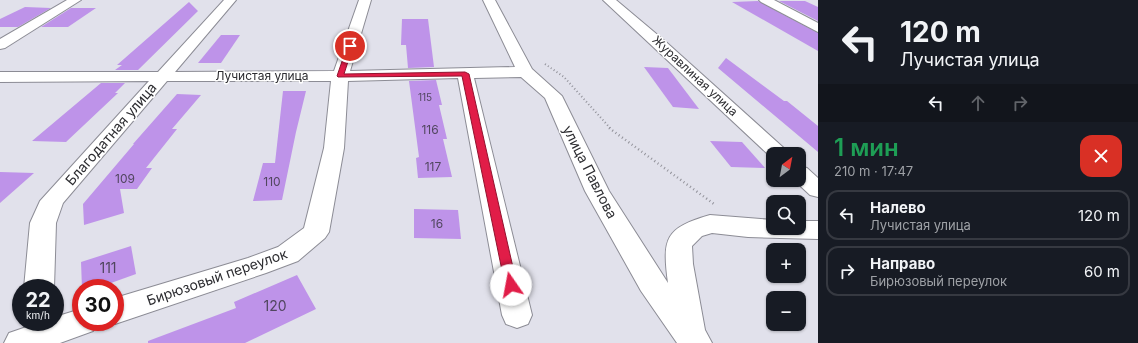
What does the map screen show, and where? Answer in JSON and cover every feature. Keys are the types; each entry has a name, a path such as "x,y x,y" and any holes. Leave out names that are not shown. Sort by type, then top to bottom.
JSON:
{"street":[{"path":"0,45 75,0"},
{"name":"Благодатная улица","path":"39,279 42,223 52,201 230,0"},
{"name":"Бирюзовый переулок","path":"124,308 256,266 288,254 316,232 334,148 340,76 365,0"},
{"name":"улица Павлова","path":"489,0 525,72 552,96 598,190 643,270 693,341"},
{"name":"Журавлиная улица","path":"609,0 661,45 771,147"},
{"path":"765,0 818,28"},
{"name":"Лучистая улица","path":"0,78 340,76 525,72"},
{"path":"465,74 518,315"},
{"path":"806,179 818,190"},
{"path":"693,341 679,264 679,243 692,230 710,224 748,228 818,230"},
{"path":"32,336 72,325"}],"path":[{"path":"510,43 564,77 607,126 704,198 718,206"}],"building":[{"path":"758,1 818,33 818,51 732,2"},
{"path":"779,1 805,1 818,7 818,21"},
{"path":"189,2 198,11 138,70 115,70 122,65 117,65"},
{"path":"25,7 51,8 18,27 0,27 0,19"},
{"path":"71,8 96,8 68,27 41,27"},
{"path":"402,19 428,19 434,67 408,68 406,45 401,45"},
{"path":"221,35 240,35 221,63 198,63"},
{"path":"726,58 784,101 787,101 818,126 818,152 718,68"},
{"path":"644,67 668,68 699,109 673,107"},
{"path":"436,80 442,105 439,105 447,139 443,139 452,177 418,178 416,158 419,157 409,81"},
{"path":"101,83 125,83 115,93 118,93 66,142 32,141"},
{"path":"283,91 306,91 282,200 253,201 263,163 275,163"},
{"path":"177,94 201,95 172,129 177,129 146,168 152,168 137,189 120,189 124,213 84,225 83,204"},
{"path":"710,141 742,142 765,168 731,167"},
{"path":"0,172 34,173 0,203"},
{"path":"414,209 458,210 461,239 414,238"},
{"path":"131,246 136,274 122,279 82,279 81,262"},
{"path":"297,275 316,309 245,343 148,343 148,341 236,308 234,302"}],"route":[{"path":"350,46 340,76 465,74 511,285"}]}
